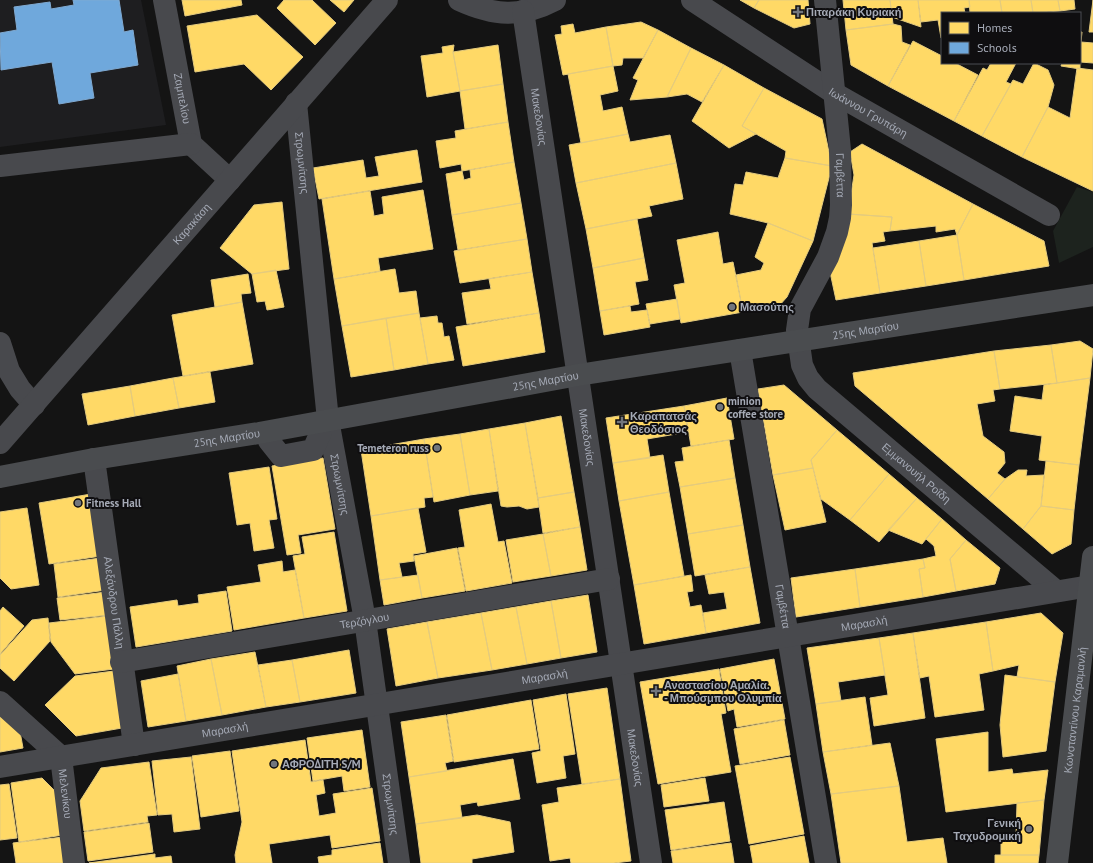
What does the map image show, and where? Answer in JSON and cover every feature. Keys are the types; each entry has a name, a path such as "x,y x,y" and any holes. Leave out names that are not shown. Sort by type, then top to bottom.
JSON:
{"main road":[{"name":"25ης Μαρτίου","path":"0,477 94,459 259,433 325,426 578,375 1093,295"},
{"name":"Κωνσταντίνου Καραμανλή","path":"1057,863 1093,557"}],"street":[{"name":"Ζαμπελίου","path":"164,0 191,144"},
{"name":"Καρακάση","path":"0,443 385,3 404,0"},
{"path":"459,0 477,8 496,12 531,10 555,0"},
{"name":"Ιωάννου Γρυπάρη","path":"692,0 834,94 1049,215"},
{"name":"Γαμβέττα","path":"798,341 797,330 800,309 828,257 837,232 840,218 840,150 825,0"},
{"name":"Μακεδονίας","path":"523,11 651,863"},
{"name":"Στρωμνίτσης","path":"296,104 325,426 365,620 399,863"},
{"path":"0,166 191,144 230,180"},
{"name":"Εμμανουήλ Ροΐδη","path":"798,341 802,365 808,378 817,389 1056,591"},
{"path":"0,342 9,371 20,389 34,404"},
{"name":"Γαμβέττα","path":"740,350 826,863"},
{"path":"269,440 281,456 313,450 325,426"},
{"name":"Αλεξάνδρου Πάλλη","path":"94,459 121,662 134,745"},
{"name":"Τερζόγλου","path":"121,662 608,579"},
{"name":"Μαρασλή","path":"0,767 1090,586"},
{"name":"Μελενίκου","path":"0,702 61,758 74,863"}],"shaded area":[{"path":"0,0 141,0 166,125 0,147"},
{"path":"1077,187 1093,192 1093,247 1059,263 1053,231"}],"building: Homes":[{"path":"182,0 241,0 242,5 185,16"},
{"path":"284,0 312,0 336,23 315,45 277,8"},
{"path":"330,0 354,0 344,12"},
{"path":"740,0 759,0 754,8"},
{"path":"759,0 808,0 810,24 794,28 754,8"},
{"path":"843,0 890,0 893,24 846,30"},
{"path":"890,0 918,0 921,27 892,17"},
{"path":"918,0 969,0 970,7 964,8 965,12 941,12 941,38 938,20 921,22"},
{"path":"969,0 1000,0 1002,12 970,12"},
{"path":"1000,0 1031,0 1033,12 1002,12"},
{"path":"1031,0 1058,0 1060,11 1033,12"},
{"path":"1058,0 1074,0 1075,9 1060,11"},
{"path":"1093,0 1093,32 1089,32"},
{"path":"257,15 303,57 271,90 244,64 195,72 187,26"},
{"path":"641,22 658,30 643,58 623,58 622,65 613,66 606,27"},
{"path":"573,24 575,33 606,27 613,66 563,75 555,35 562,34 561,26"},
{"path":"893,24 901,26 902,42 910,45 888,86 851,65 846,30"},
{"path":"658,30 691,48 667,97 630,100 638,80 633,78"},
{"path":"913,41 941,55 941,64 957,64 978,75 954,121 888,86"},
{"path":"1081,42 1093,43 1093,63 1081,62"},
{"path":"454,45 453,52 460,91 427,97 421,56 443,53 442,47"},
{"path":"498,45 503,84 460,91 453,52"},
{"path":"691,48 724,65 702,102 687,94 667,97"},
{"path":"990,64 1015,64 1006,82 1011,84 982,136 954,121 983,68 987,70"},
{"path":"1033,64 1036,64 1048,70 1054,85 1048,107 1022,157 982,136 1013,80 1023,84"},
{"path":"1062,64 1080,64 1080,69 1061,66"},
{"path":"724,65 764,88 742,126 756,134 729,148 692,121"},
{"path":"613,66 618,91 600,95 603,111 622,107 628,134 581,143 568,74"},
{"path":"1077,68 1093,70 1093,191 1022,157 1048,107 1070,118"},
{"path":"503,84 508,122 465,129 460,91"},
{"path":"764,88 822,119 832,166 785,158 786,151 742,126"},
{"path":"508,122 514,162 462,171 461,164 440,168 436,141 456,138 455,131"},
{"path":"628,134 630,142 670,135 676,163 576,183 569,145"},
{"path":"862,144 973,204 957,235 955,229 936,232 936,226 890,231 892,217 848,214 854,175 850,152"},
{"path":"417,150 422,182 319,199 313,168 363,160 366,178 379,176 375,157"},
{"path":"785,158 832,166 813,241 768,223 730,214 735,184 743,185 746,172 778,178"},
{"path":"514,162 521,203 452,215 446,174 462,171 464,180 471,178 470,170"},
{"path":"676,163 683,199 649,206 652,216 586,229 576,183"},
{"path":"423,190 433,249 378,258 380,271 334,279 322,199 370,191 374,216 384,214 382,197"},
{"path":"282,202 289,269 252,274 220,248 254,205"},
{"path":"521,203 527,239 458,250 452,215"},
{"path":"973,204 1044,241 1049,266 964,280 957,235"},
{"path":"848,214 892,217 890,231 883,232 885,241 872,243 880,293 836,300 830,272"},
{"path":"637,219 644,258 593,268 586,229"},
{"path":"768,223 813,241 787,297 778,307 743,312 736,275 761,270 764,263 755,257"},
{"path":"718,232 723,264 733,262 743,312 681,323 674,285 685,283 677,240"},
{"path":"957,235 964,280 926,286 919,241"},
{"path":"527,239 532,272 460,283 454,251"},
{"path":"919,241 926,286 880,293 873,248"},
{"path":"644,258 648,280 635,282 639,304 600,311 593,268"},
{"path":"395,269 399,293 416,291 419,313 342,326 334,279"},
{"path":"276,270 284,307 267,310 265,301 257,302 252,274"},
{"path":"532,272 539,313 467,324 462,293 491,289 489,279"},
{"path":"248,274 251,293 241,294 242,302 215,307 211,280"},
{"path":"677,299 680,319 650,324 646,304"},
{"path":"242,302 253,364 183,376 172,315"},
{"path":"630,306 631,312 647,310 650,327 604,335 600,311"},
{"path":"419,313 428,364 394,370 386,318"},
{"path":"539,313 545,352 463,366 456,327"},
{"path":"437,316 438,323 442,323 444,337 449,336 454,360 428,364 420,318"},
{"path":"386,318 394,370 351,377 342,326"},
{"path":"1080,341 1093,349 1090,378 1057,383 1051,345"},
{"path":"1051,345 1057,383 1000,389 994,351"},
{"path":"994,351 1000,389 993,390 995,401 977,404 983,436 1004,452 1005,463 997,473 1005,479 988,499 855,386 853,373"},
{"path":"210,372 215,402 179,408 173,378"},
{"path":"173,378 179,408 135,416 130,386"},
{"path":"1090,378 1079,465 1039,460 1042,436 1010,431 1015,396 1042,400 1044,385"},
{"path":"784,385 837,430 811,460 813,468 773,475 758,389"},
{"path":"130,386 135,416 88,425 82,394"},
{"path":"727,398 734,439 691,446 684,406"},
{"path":"684,406 688,432 647,439 650,458 613,463 606,418"},
{"path":"561,416 574,492 538,498 525,423"},
{"path":"525,423 539,507 527,509 519,506 501,506 489,429"},
{"path":"489,429 498,491 470,495 460,434"},
{"path":"837,430 889,474 850,520 821,499 811,460"},
{"path":"460,434 470,495 434,502 424,439"},
{"path":"424,439 433,497 424,498 425,507 371,516 361,450"},
{"path":"729,440 735,478 680,487 675,462 684,461 682,448"},
{"path":"663,455 669,492 619,501 613,463"},
{"path":"323,458 335,529 298,535 301,553 287,555 272,466"},
{"path":"1046,461 1079,465 1074,510 1041,506"},
{"path":"269,467 277,519 269,520 274,548 254,551 250,523 237,525 229,473"},
{"path":"813,468 826,522 785,530 773,475"},
{"path":"1018,470 1027,470 1026,476 1044,475 1041,506 1023,529 988,499 1005,479"},
{"path":"889,474 917,498 879,542 850,520"},
{"path":"735,478 743,525 688,534 680,487"},
{"path":"574,492 580,527 543,533 538,498"},
{"path":"669,492 684,576 634,585 619,501"},
{"path":"91,494 101,556 49,564 39,503"},
{"path":"917,498 942,519 922,544 888,530"},
{"path":"491,504 498,542 504,541 512,583 466,591 458,548 465,547 459,510"},
{"path":"1041,506 1074,510 1071,544 1052,554 1023,529"},
{"path":"27,508 39,585 11,589 0,578 0,512"},
{"path":"418,508 426,552 413,554 414,561 399,563 402,577 380,580 371,516"},
{"path":"942,519 966,540 950,559 956,591 923,597 919,569 925,568 923,559 936,556 934,546 926,539"},
{"path":"743,525 750,567 695,576 688,534"},
{"path":"580,527 587,570 551,576 543,534"},
{"path":"334,532 347,611 304,618 293,556 305,554 302,537"},
{"path":"543,534 551,576 513,582 506,540"},
{"path":"966,540 1000,568 995,584 956,591 950,559"},
{"path":"457,548 465,591 422,598 414,556"},
{"path":"101,558 106,590 58,597 54,564"},
{"path":"923,559 925,568 919,569 923,597 860,607 855,569"},
{"path":"282,561 283,572 295,570 304,618 234,630 227,587 261,582 258,565"},
{"path":"750,567 760,623 706,633 703,613 727,609 724,592 709,594 705,575"},
{"path":"855,569 860,607 796,617 791,578"},
{"path":"418,575 422,598 384,605 380,580"},
{"path":"691,575 693,591 687,592 690,607 701,605 706,633 644,644 634,585"},
{"path":"226,591 232,631 136,647 130,607 177,600 178,606 199,603 198,595"},
{"path":"106,592 109,615 60,620 57,598"},
{"path":"588,595 597,652 561,658 551,601"},
{"path":"551,601 561,658 527,664 516,607"},
{"path":"3,607 24,626 0,654 0,611"},
{"path":"516,607 527,664 492,670 481,613"},
{"path":"481,613 492,670 438,678 427,622"},
{"path":"1041,613 1063,633 1055,682 1017,677 1019,665 993,671 986,622"},
{"path":"108,616 114,669 75,674 51,642 49,623"},
{"path":"48,618 50,641 14,681 0,668 0,655 32,620"},
{"path":"427,622 438,678 396,686 387,629"},
{"path":"986,622 993,671 979,674 984,710 935,717 929,676 920,678 913,633"},
{"path":"913,633 925,718 874,726 870,698 888,695 879,638"},
{"path":"879,638 885,675 838,682 841,701 816,704 807,648"},
{"path":"349,650 356,693 300,702 292,660"},
{"path":"255,652 266,707 222,715 211,659"},
{"path":"211,659 222,715 186,721 177,666"},
{"path":"774,659 785,719 737,727 734,709 728,711 720,669"},
{"path":"292,660 300,702 266,707 258,665"},
{"path":"719,669 726,713 721,714 731,772 658,784 640,682"},
{"path":"114,671 122,728 76,736 45,705 75,676"},
{"path":"178,674 186,721 148,727 141,681"},
{"path":"1005,675 1055,682 1046,751 1003,757 1000,725"},
{"path":"607,688 620,779 582,784 568,694"},
{"path":"566,694 575,754 563,756 566,778 537,783 532,753 541,751 533,700"},
{"path":"865,697 872,745 823,752 816,704"},
{"path":"531,700 539,749 454,762 447,715"},
{"path":"0,710 19,726 23,748 0,752"},
{"path":"446,715 453,761 445,763 447,771 409,777 401,722"},
{"path":"784,720 790,755 740,764 734,729"},
{"path":"362,730 370,787 344,791 342,776 313,781 307,738"},
{"path":"988,732 988,772 1012,769 1013,774 1048,770 1044,800 946,812 936,739"},
{"path":"305,740 311,782 323,780 325,793 316,795 319,816 336,813 333,794 372,788 380,841 332,848 330,835 269,844 272,863 236,863 235,855 242,822 232,751"},
{"path":"890,743 899,786 831,794 823,752"},
{"path":"230,751 239,811 201,817 192,756"},
{"path":"191,757 200,829 174,832 172,814 158,815 152,761"},
{"path":"790,757 804,834 749,844 735,766"},
{"path":"513,759 520,799 478,806 477,802 460,805 462,818 416,824 409,777"},
{"path":"149,762 157,815 147,816 148,822 84,831 80,801 101,768"},
{"path":"42,778 58,794 63,835 19,842 11,783"},
{"path":"705,778 709,801 664,807 661,785"},
{"path":"620,779 631,861 614,863 571,863 570,858 550,861 542,805 559,802 557,788"},
{"path":"9,784 17,838 0,840 0,785"},
{"path":"899,786 907,842 943,838 947,863 841,863 831,794"},
{"path":"1044,800 1039,855 1001,855 1001,835 1016,836 1017,803"},
{"path":"724,802 730,841 671,850 665,810"},
{"path":"477,815 510,822 514,852 472,859 472,863 421,863 416,824"},
{"path":"149,823 153,852 88,861 84,832"},
{"path":"804,836 809,863 753,863 750,846"},
{"path":"63,837 66,863 16,863 13,843"},
{"path":"380,843 383,863 319,863 318,857 332,855 332,850"},
{"path":"731,843 734,863 673,863 671,851"},
{"path":"155,854 155,858 171,856 172,863 89,863"},
{"path":"995,855 1039,855 1038,863 995,863"}],"building: Schools":[{"path":"73,0 119,0 124,32 133,30 138,65 90,73 94,98 59,104 52,62 1,70 0,33 17,30 14,7 50,2 51,9 74,5"}],"place":[{"name":"Πιταράκη Κυριακή","path":"798,12"},
{"name":"Μασούτης","path":"732,307"},
{"name":"minion coffee store","path":"720,407"},
{"name":"Καραπατσάς Θεοδόσιος","path":"622,422"},
{"name":"Temeteron russ","path":"437,448"},
{"name":"Fitness Hall","path":"78,503"},
{"name":"Αναστασίου Αμαλία. - Μπούσμπου Ολυμπία","path":"656,691"},
{"name":"ΑΦΡΟΔΙΤΗ S/M","path":"274,764"},
{"name":"Γενική Ταχυδρομική","path":"1029,829"}]}
